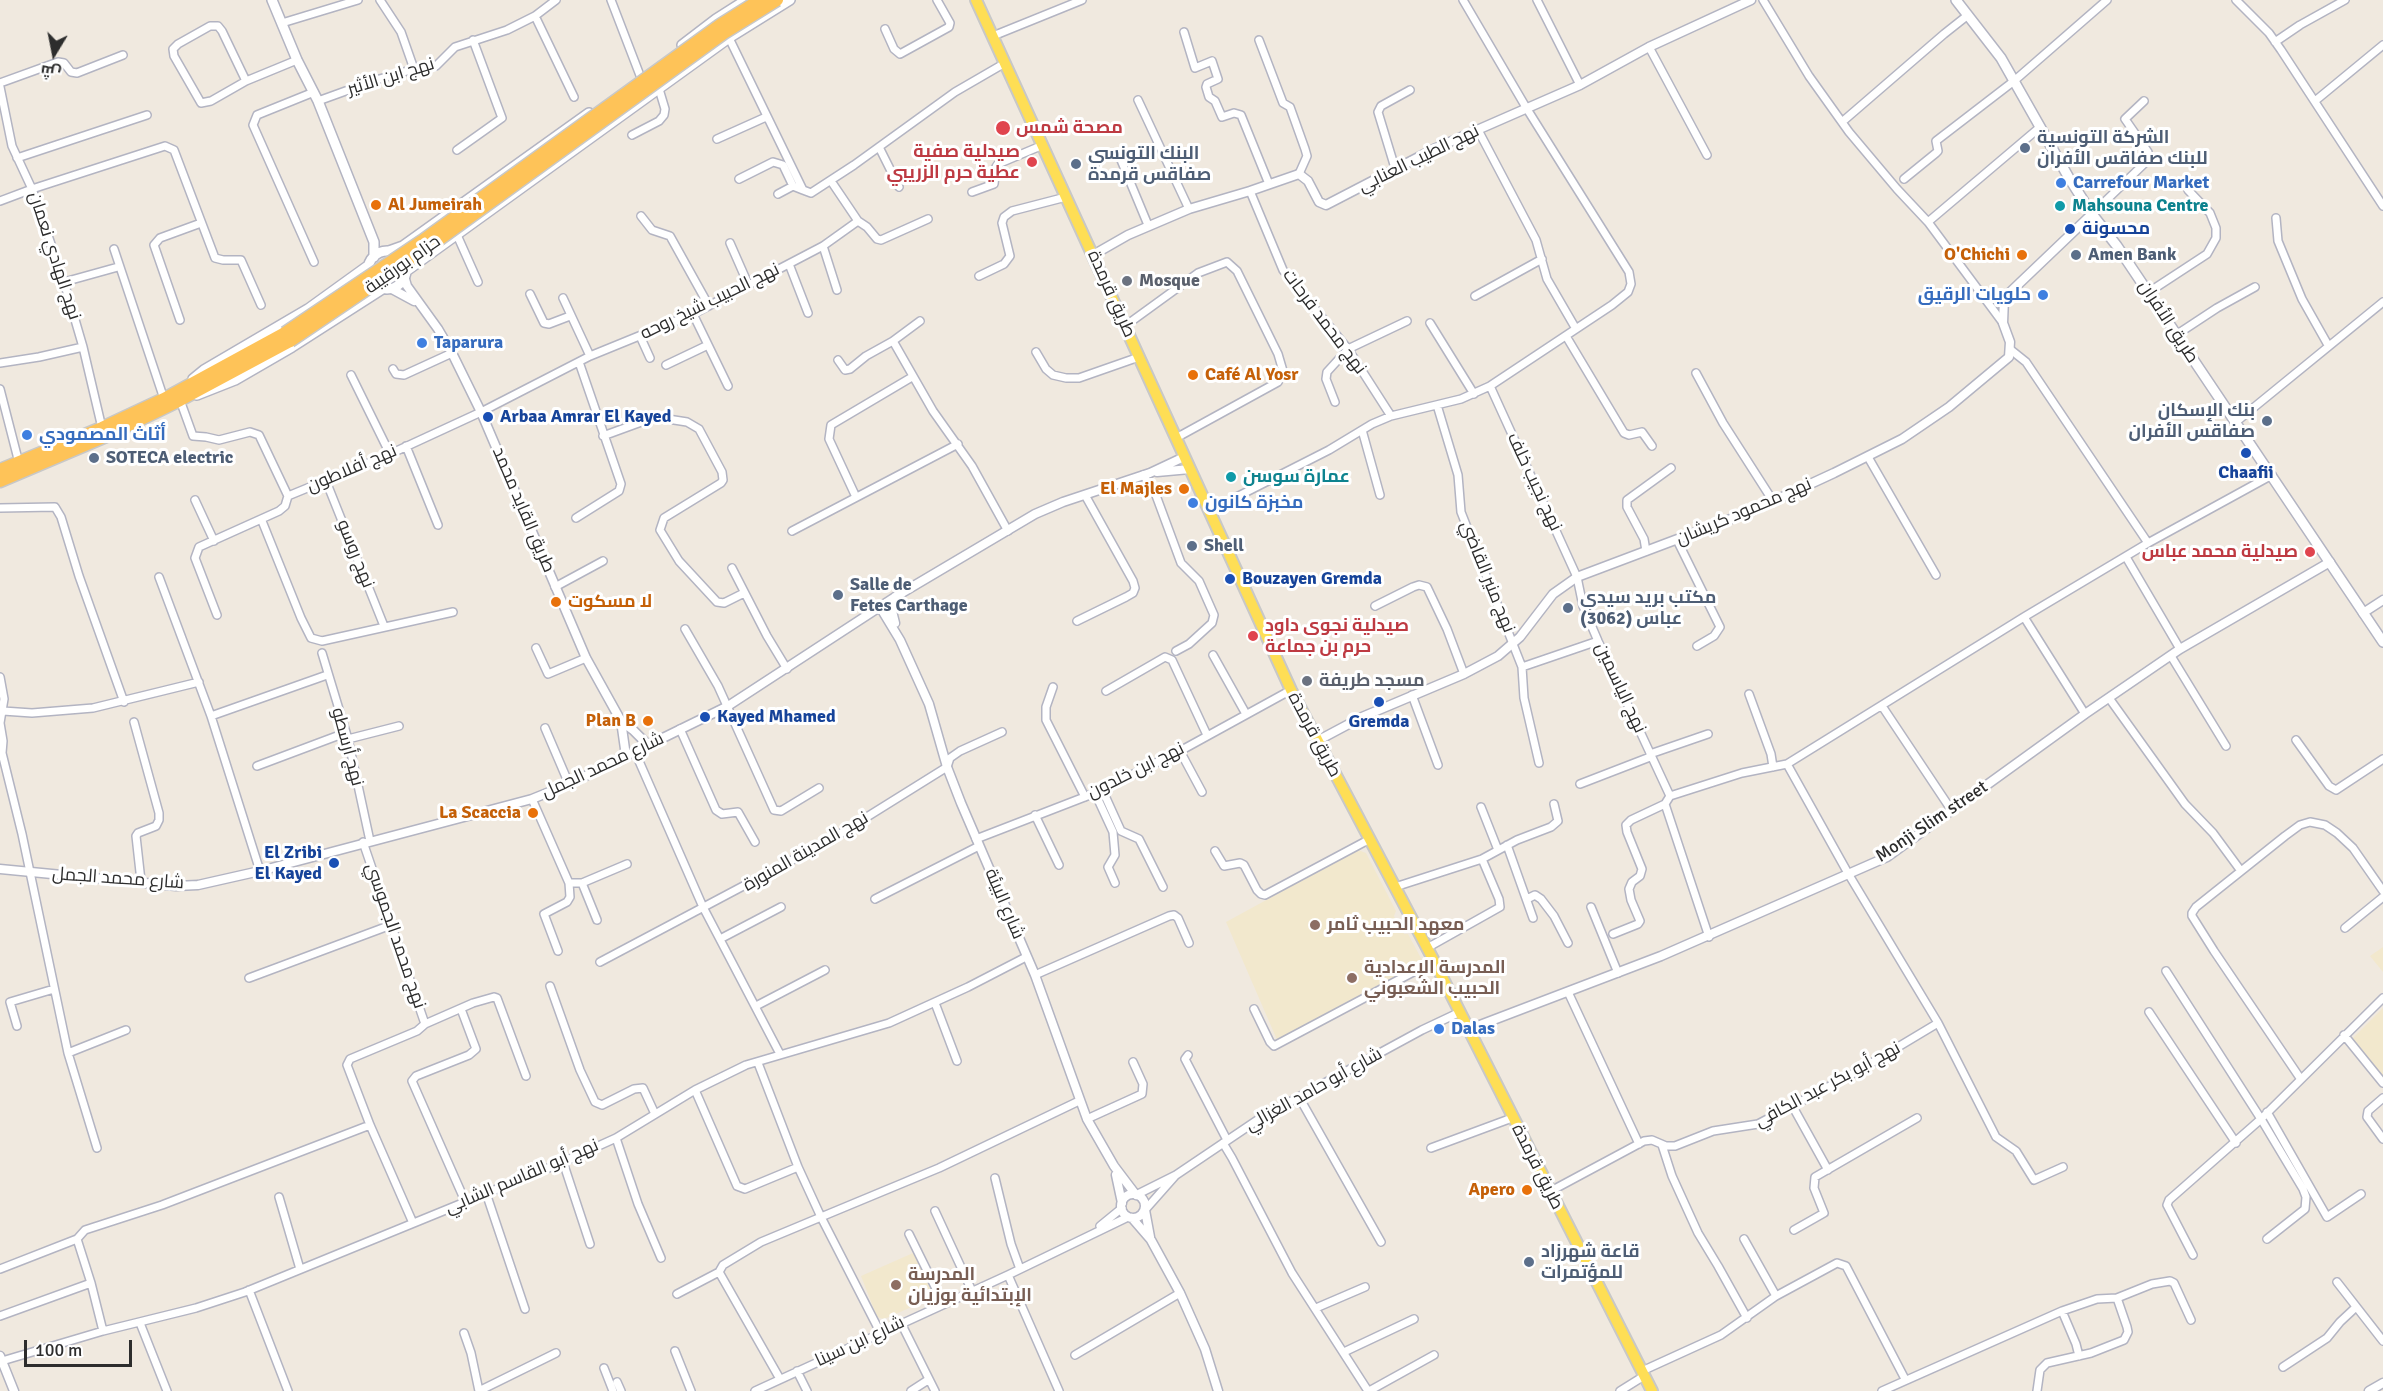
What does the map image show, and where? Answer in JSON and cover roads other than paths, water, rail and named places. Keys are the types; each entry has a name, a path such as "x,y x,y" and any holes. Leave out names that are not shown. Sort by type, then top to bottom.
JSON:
{"highway":[{"name":"حزام بورقيبة","path":"287,337 720,25 760,0"},
{"name":"حزام بورقيبة","path":"0,481 105,436 287,337 426,249 724,33 775,6"},
{"name":"حزام بورقيبة","path":"0,470 102,428 164,399 179,396"}],"main road":[{"path":"272,0 297,60 316,96 374,242 369,277 378,286 387,288"},
{"name":"حزام بورقيبة","path":"388,251 403,246 641,78 716,20 746,0"},
{"path":"767,0 775,6"},
{"name":"حزام بورقيبة","path":"405,274 729,38 775,6 790,0"},
{"name":"طريق قرمدة","path":"976,0 1291,690 1434,961 1458,1013 1652,1391"},
{"name":"طريق الأفران","path":"1956,0 1989,40 2039,128 2092,214 2149,292 2383,642"},
{"path":"572,125 584,142"},
{"path":"179,396 213,390 235,380 387,288 400,283 405,274 403,261 399,256 374,242"},
{"path":"179,396 204,370 308,309 371,261 388,251"}],"street":[{"path":"282,23 358,0"},
{"path":"380,0 401,32 414,69"},
{"name":"نهج ابن الأثير","path":"314,262 254,125 257,116 316,96 414,69 436,66 454,47 507,30 535,16 555,0"},
{"path":"611,0 641,78"},
{"path":"885,29 894,49 900,54 948,27 950,22 937,0"},
{"path":"993,36 1082,0"},
{"path":"1209,511 1391,416 1474,394 1490,386 1628,292 1631,278 1463,0"},
{"path":"1537,0 1580,85"},
{"name":"نهج الطيب العنابي","path":"1299,174 1308,181 1319,202 1326,205 1395,168 1580,85 1648,47 1751,0"},
{"path":"1763,0 1809,76 1842,122 1897,189 1928,222 2003,323"},
{"path":"1904,180 1938,151 1936,141 2014,81 2107,0"},
{"path":"2236,0 2275,42 2383,206"},
{"path":"2275,42 2344,0"},
{"path":"1842,122 1968,15"},
{"path":"535,16 574,97"},
{"path":"246,81 218,26 210,26 173,49 174,56 201,103 211,101 246,81 297,60"},
{"path":"1184,32 1195,68 1212,61 1218,80 1206,87 1209,97 1215,101 1222,117 1234,113 1241,115 1269,184"},
{"path":"729,38 803,190"},
{"path":"457,150 502,118 473,40"},
{"path":"1093,255 1148,225 1189,209 1250,192 1299,174 1307,156 1305,149 1290,107 1283,103 1259,40"},
{"path":"2315,101 2383,45"},
{"path":"1648,47 1707,155"},
{"path":"0,83 58,62 64,63 74,73 123,55"},
{"path":"740,179 773,162 783,165 793,186 812,193 955,92 1005,63"},
{"name":"نهج الهادي نعمان","path":"0,87 3,126 32,189 64,282 83,347 102,428"},
{"path":"632,135 659,121 664,115 665,109 659,89"},
{"path":"1395,168 1378,112 1381,106 1410,90"},
{"path":"1138,100 1189,209"},
{"path":"2144,101 2125,119 2148,152 2148,160 2008,293 2004,298 2002,308 2003,323 2011,350 2026,362 2148,543"},
{"path":"17,158 147,116"},
{"path":"717,139 766,117"},
{"path":"1928,222 2039,128"},
{"path":"1478,130 1536,240 1547,279 1576,329"},
{"path":"972,192 994,184 996,167 999,164 1043,145"},
{"path":"0,201 165,146 174,150 215,258 241,260 261,305"},
{"path":"879,147 899,188"},
{"path":"1121,160 1148,225"},
{"path":"831,181 858,221 867,226 877,239 881,240 928,219"},
{"path":"778,194 793,186"},
{"path":"2149,292 2207,254 2216,238 2216,228 2210,213 2188,190"},
{"name":"نهج محمد فرحات","path":"1250,192 1283,270 1348,349 1391,416"},
{"path":"978,276 1004,264 1010,256 1002,223 1004,217 1012,211 1066,197"},
{"path":"641,216 652,230 670,236 709,306"},
{"path":"2276,218 2278,241 2302,299 2328,345"},
{"name":"نهج الحبيب شيخ روحه","path":"481,412 590,356 709,306 823,246 858,221"},
{"path":"180,320 154,245 160,238 201,223"},
{"path":"457,236 478,282"},
{"path":"730,243 748,284"},
{"path":"823,246 837,290"},
{"path":"114,249 118,267 164,399"},
{"path":"1475,296 1542,259"},
{"path":"1125,326 1198,273 1227,262 1237,271 1281,360 1282,377 1269,387 1176,438"},
{"path":"789,264 808,313"},
{"path":"64,282 118,267"},
{"name":"طريق القايد محمد","path":"405,274 407,286 452,353 481,412 586,658 621,721 626,756"},
{"path":"2176,335 2255,287"},
{"name":"طريق القايد محمد","path":"387,288 401,292 417,303"},
{"path":"530,294 544,323 549,324 570,316"},
{"path":"563,298 590,356"},
{"path":"2236,422 2383,302"},
{"path":"693,314 728,386"},
{"path":"838,360 845,370 850,369 920,321"},
{"path":"1335,402 1325,376 1348,349 1407,321"},
{"path":"1430,323 1474,394"},
{"path":"640,336 650,358"},
{"path":"1566,336 1624,433 1629,435 1642,432 1652,446"},
{"path":"893,341 912,377 933,411 958,444 1008,531"},
{"path":"666,364 708,345"},
{"path":"0,363 83,347"},
{"name":"نهج محمود كريشان","path":"1317,741 1354,721 1464,674 1514,645 1553,594 1577,577 1773,501 1902,439 1949,407 2001,365 2009,357 2011,350"},
{"path":"1036,352 1046,369 1053,375 1065,378 1078,378 1139,357"},
{"path":"393,369 396,374 404,375 452,353"},
{"path":"576,518 619,491 620,488 618,474 579,362"},
{"path":"1696,373 1723,423 1773,501"},
{"path":"351,375 390,454"},
{"path":"856,497 830,439 831,425 912,377"},
{"name":"نهج نجيب خلف","path":"1490,386 1577,577"},
{"path":"0,389 19,463"},
{"path":"179,396 193,436 219,440 250,432 259,435 288,496"},
{"name":"نهج منير القاضي","path":"1437,405 1458,475 1461,513 1522,667 1524,698 1539,763"},
{"name":"نهج أفلاطون","path":"217,615 195,558 199,547 262,521 285,506 288,496 390,454 481,412"},
{"path":"603,436 655,417 687,422 703,433 722,472 723,480 664,518 660,530 679,561 717,602 724,603 744,593"},
{"path":"1362,430 1380,495"},
{"path":"792,531 958,444"},
{"path":"406,446 438,525"},
{"name":"شارع محمد الجمل","path":"0,869 176,886 198,885 260,871 532,799 569,784 728,706 788,669 882,605 1051,507 1147,474 1184,457"},
{"path":"1868,457 1936,575"},
{"path":"1646,551 1644,539 1626,503 1631,495 1671,468"},
{"name":"شارع محمد الجمل","path":"1147,474 1190,469"},
{"path":"1147,474 1181,563 1199,581 1214,615 1212,622 1189,644 1176,651"},
{"path":"1613,934 1638,924 1640,921 1630,900 1629,889 1642,870 1627,832 1626,825 1631,820 1665,804 1670,796 1717,780 1787,764 2148,543 2272,475"},
{"name":"نهج روسو","path":"326,481 384,626"},
{"path":"1077,621 1126,597 1133,593 1135,588 1085,495"},
{"path":"195,500 214,541"},
{"path":"0,508 56,507 124,702"},
{"path":"262,521 311,638 322,641 453,612"},
{"path":"1677,540 1720,627 1714,636 1697,646"},
{"path":"2126,557 2180,650"},
{"path":"555,587 603,561"},
{"name":"Monji Slim street","path":"1467,1030 1618,974 1887,857 2085,714 2180,650 2330,562"},
{"path":"732,568 788,669"},
{"path":"159,577 211,716 260,871"},
{"name":"نهج الياسمين","path":"1577,577 1583,606 1670,796"},
{"path":"1375,606 1413,587 1424,585 1427,587 1447,628 1464,674"},
{"path":"893,625 892,611 895,597"},
{"path":"2363,613 2383,600"},
{"name":"شارع البيئة","path":"882,605 929,704 947,767 1035,975 1079,1101 1114,1166 1136,1195"},
{"path":"866,616 893,625"},
{"path":"2024,617 2085,714"},
{"path":"685,629 728,706 774,810 781,811 819,788"},
{"path":"1522,667 1598,641"},
{"path":"536,648 548,674 586,658"},
{"name":"نهج أرسطو","path":"322,653 346,736 366,842"},
{"path":"1213,655 1246,714"},
{"path":"2171,656 2226,746"},
{"path":"1106,691 1165,657 1172,660 1208,735"},
{"path":"211,716 327,675"},
{"path":"0,677 4,699 0,723 2,751"},
{"path":"2,714 63,712 124,702 199,682"},
{"path":"1053,687 1046,707 1046,720 1085,797"},
{"name":"نهج ابن خلدون","path":"875,899 978,842 1035,815 1099,791 1180,751 1291,690"},
{"path":"1749,694 1771,754 1773,767"},
{"path":"1412,695 1438,765"},
{"path":"2109,698 2186,804 2213,833 2241,871"},
{"path":"1881,706 1952,811"},
{"name":"طريق القايد محمد","path":"621,721 633,729 648,745"},
{"path":"134,722 159,813 156,826 136,836 141,881"},
{"path":"257,766 346,736 399,726"},
{"path":"545,728 569,784"},
{"path":"680,729 716,810 723,814 738,812 755,842"},
{"path":"0,731 2,751 68,1053 97,1148"},
{"name":"نهج المدينة المنورة","path":"600,962 703,907 746,887 830,840 947,767 950,759 960,751 1002,732"},
{"path":"1580,784 1708,734"},
{"path":"2296,740 2329,786 2336,790 2383,759"},
{"path":"1180,751 1202,792"},
{"path":"635,752 703,907 780,1054"},
{"path":"1787,764 1849,875 1938,1023 1996,1137 2016,1151 2034,1180 2063,1167"},
{"path":"1099,791 1113,832 1115,855 1108,867 1115,883"},
{"path":"1099,791 1120,831 1139,839 1163,887"},
{"path":"532,799 569,883 570,897 567,902 544,914 558,951"},
{"path":"1395,887 1482,859 1507,845 1556,824 1558,816 1554,804"},
{"path":"1665,804 1709,936"},
{"path":"1481,807 1498,850"},
{"path":"1035,815 1059,865"},
{"path":"2301,1078 2192,916 2196,907 2241,871 2300,825 2310,822 2325,825 2353,848 2383,891"},
{"path":"1215,851 1224,866 1240,863 1244,865 1257,890 1265,895 1370,839"},
{"name":"نهج محمد الجموسي","path":"366,842 391,925 425,1024 491,997 497,998 526,1076"},
{"path":"1507,845 1533,918"},
{"path":"1427,948 1500,907 1499,899 1482,859"},
{"path":"569,883 582,883 627,864"},
{"path":"582,883 597,920"},
{"path":"1527,899 1535,895 1541,899 1550,910 1568,943"},
{"path":"2345,928 2383,897"},
{"path":"720,939 781,907"},
{"path":"1591,907 1618,974"},
{"path":"1035,975 1169,916 1174,915 1178,918 1189,943"},
{"path":"249,978 391,925"},
{"name":"نهج أبو القاسم الشابي","path":"1,1359 140,1323 249,1290 563,1162 616,1138 695,1090 746,1065 889,1023 1026,957"},
{"path":"1254,1010 1274,1046 1434,961"},
{"path":"756,1006 825,970"},
{"path":"2166,971 2303,1189 2306,1203 2300,1214 2267,1239"},
{"path":"550,986 580,1070 595,1102 602,1105 634,1089 643,1088 655,1114"},
{"path":"17,1026 10,1002 54,989"},
{"path":"1549,1192 1639,1144 1568,992"},
{"path":"2193,1255 2167,1205 2169,1200 2236,1143 2383,998"},
{"path":"934,1003 957,1061"},
{"path":"461,1009 476,1049 469,1055 416,1076 412,1081 465,1201"},
{"path":"2149,1012 2236,1143"},
{"name":"شارع أبو حامد الغزالي","path":"1136,1195 1176,1175 1299,1097 1458,1013"},
{"name":"نهج أبو بكر عبد الكافي","path":"1639,1144 1652,1140 1662,1145 1675,1146 1713,1131 1752,1126 1793,1107 1938,1023"},
{"path":"414,1223 370,1125 347,1065 350,1059 417,1031 425,1024"},
{"path":"68,1053 126,1030"},
{"path":"2344,1035 2383,1083"},
{"path":"1188,1055 1185,1059 1232,1158 1292,1273 1369,1391 1434,1355"},
{"path":"758,1062 798,1167 880,1332"},
{"path":"1087,1119 1142,1094 1144,1088 1133,1062"},
{"path":"695,1090 737,1186 745,1189 798,1167"},
{"path":"1299,1097 1381,1242"},
{"path":"2383,1098 2368,1111 2367,1117 2383,1139"},
{"path":"677,1294 719,1272 723,1265 761,1242 939,1168 1079,1101"},
{"path":"1793,1107 1828,1170"},
{"path":"2267,1112 2327,1217 2361,1194"},
{"path":"1431,1148 1512,1118"},
{"path":"1794,1230 1824,1213 1813,1184 1815,1177 1917,1118"},
{"path":"0,1269 77,1239 85,1230 162,1205 370,1125"},
{"path":"616,1138 638,1204 661,1258"},
{"path":"1662,1145 1676,1184 1698,1233 1747,1318"},
{"path":"563,1162 590,1244"},
{"name":"شارع البيئة","path":"1114,1166 1122,1205"},
{"name":"شارع أبو حامد الغزالي","path":"1145,1210 1176,1175"},
{"path":"995,1178 1011,1244 1020,1269"},
{"path":"486,1193 525,1309"},
{"path":"1151,1240 1143,1199 1136,1195 1128,1196 1122,1205 1151,1240 1180,1293 1204,1349 1218,1391"},
{"path":"279,1197 300,1269"},
{"name":"شارع ابن سينا","path":"755,1391 1020,1269 1089,1234 1122,1205"},
{"path":"1089,1234 1130,1217 1141,1215 1145,1210"},
{"path":"935,1211 972,1291"},
{"path":"909,1234 943,1303"},
{"path":"77,1239 103,1332"},
{"path":"1744,1239 1776,1296"},
{"path":"1620,1391 1643,1374 1721,1335 1776,1296 1837,1263 1843,1263 1846,1266 1905,1379"},
{"path":"719,1272 780,1379"},
{"path":"1008,1275 1059,1391"},
{"path":"1882,1391 2062,1311 2103,1298 2117,1298 2152,1284 2170,1281 2174,1283 2191,1320"},
{"path":"2337,1282 2383,1341"},
{"path":"0,1316 91,1283"},
{"path":"1316,1308 1365,1287"},
{"path":"249,1290 288,1391"},
{"path":"1075,1355 1180,1293"},
{"path":"2037,1391 2042,1366 2055,1360 2100,1350 2126,1338 2127,1327 2117,1298"},
{"path":"2283,1367 2327,1338 2355,1308"},
{"path":"2062,1311 2079,1356"},
{"path":"1344,1352 1414,1319"},
{"path":"140,1323 167,1391"},
{"path":"901,1323 935,1391"},
{"path":"464,1333 479,1391 556,1353"},
{"path":"675,1351 691,1391"},
{"path":"1,1359 14,1391"},
{"path":"604,1368 613,1391"},
{"path":"797,1371 807,1391"},
{"path":"911,1391 928,1380"},
{"path":"617,1382 621,1391"},
{"path":"2369,1391 2383,1383"}],"place":[{"name":"مصحة شمس","path":"1003,128"},
{"name":"الشركة التونسية للبنك صفاقس الأفران","path":"2025,148"},
{"name":"صيدلية صفية عطية حرم الزريبي","path":"1032,162"},
{"name":"البنك التونسي صفاقس قرمدة","path":"1076,164"},
{"name":"Carrefour Market","path":"2061,183"},
{"name":"Al Jumeirah","path":"376,205"},
{"name":"Mahsouna Centre","path":"2060,206"},
{"name":"محسونة","path":"2070,229"},
{"name":"O'Chichi","path":"2022,255"},
{"name":"Amen Bank","path":"2076,255"},
{"name":"Mosque","path":"1127,281"},
{"name":"حلويات الرقيق","path":"2043,295"},
{"name":"Taparura","path":"422,343"},
{"name":"Café Al Yosr","path":"1193,375"},
{"name":"Arbaa Amrar El Kayed","path":"488,417"},
{"name":"بنك الإسكان صفاقس الأفران","path":"2267,421"},
{"name":"أثاث المصمودي","path":"27,435"},
{"name":"Chaafii","path":"2246,453"},
{"name":"SOTECA electric","path":"94,458"},
{"name":"عمارة سوسن","path":"1231,477"},
{"name":"El Majles","path":"1184,489"},
{"name":"مخبزة كانون","path":"1193,503"},
{"name":"Shell","path":"1192,546"},
{"name":"صيدلية محمد عباس","path":"2310,552"},
{"name":"Bouzayen Gremda","path":"1230,579"},
{"name":"Salle de Fetes Carthage","path":"838,595"},
{"name":"لا مسكوت","path":"556,602"},
{"name":"مكتب بريد سيدي عباس (3062)","path":"1568,608"},
{"name":"صيدلية نجوى داود حرم بن جماعة","path":"1253,636"},
{"name":"مسجد طريفة","path":"1307,681"},
{"name":"Gremda","path":"1379,702"},
{"name":"Kayed Mhamed","path":"705,717"},
{"name":"Plan B","path":"648,721"},
{"name":"La Scaccia","path":"533,813"},
{"name":"El Zribi El Kayed","path":"334,863"},
{"name":"معهد الحبيب ثامر","path":"1315,925"},
{"name":"المدرسة الإعدادية الحبيب الشعبوني","path":"1352,978"},
{"name":"Dalas","path":"1439,1029"},
{"name":"Apero","path":"1527,1190"},
{"name":"قاعة شهرزاد للمؤتمرات","path":"1529,1262"},
{"name":"المدرسة الإبتدائية بوزيان","path":"896,1285"}]}
